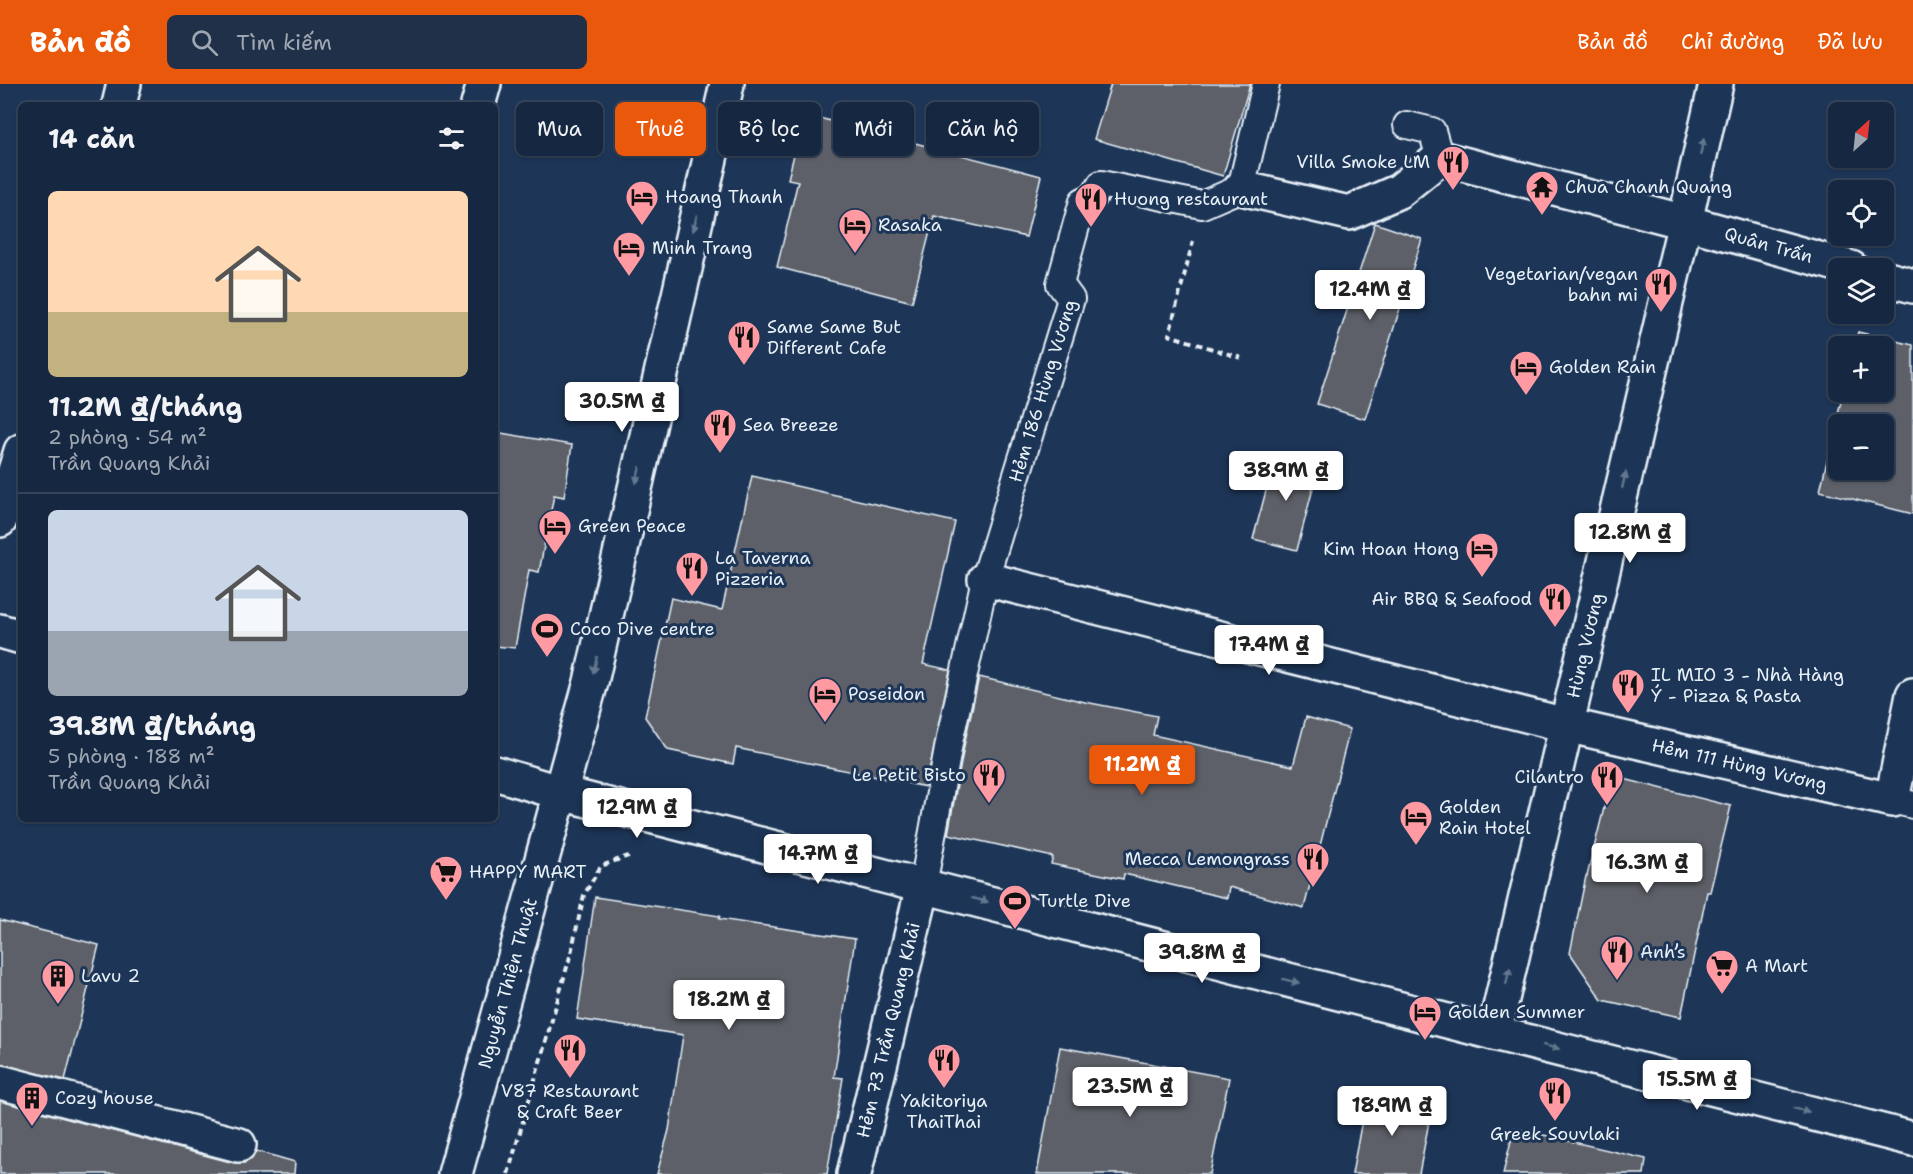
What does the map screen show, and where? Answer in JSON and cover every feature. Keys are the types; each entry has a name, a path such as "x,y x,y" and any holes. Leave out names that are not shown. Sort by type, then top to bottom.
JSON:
{"street":[{"path":"119,102 124,84"},
{"path":"479,102 484,84"},
{"name":"Nguyễn Thiện Thuật","path":"455,1174 594,670 727,84"},
{"name":"Hùng Vương","path":"1494,1033 1716,84"},
{"path":"1241,188 1349,213 1399,190 1440,158 1685,222"},
{"name":"Quân Trấn","path":"1685,222 1828,262"},
{"path":"1894,281 1913,286"},
{"path":"0,520 18,461"},
{"name":"Hẻm 111 Hùng Vương","path":"985,579 1566,725 1902,802"},
{"path":"0,631 18,636"},
{"path":"1902,802 1913,694"},
{"path":"498,774 561,793 1494,1033 1913,1138"},
{"name":"Hẻm 73 Trần Quang Khải","path":"854,1174 923,886"},
{"path":"0,1082 239,1145"}],"lane":[{"path":"1202,205 1241,188 1266,84"},
{"path":"1407,125 1432,131 1440,158"},
{"name":"Hẻm 186 Hùng Vương","path":"985,579 1071,299 1060,284 1083,201 1094,196 1101,184 1202,205"},
{"path":"923,886 950,738 985,579"}],"path":[{"path":"1202,205 1169,336 1241,358"},
{"path":"508,1174 571,953 584,895 601,866 633,855"}],"building":[{"path":"1111,84 1250,84 1223,176 1094,139"},
{"path":"821,118 833,122 833,156 914,156 914,143 926,146 926,156 965,156 1041,176 1026,237 934,216 912,302 777,267 798,181 788,179 794,156 821,156"},
{"path":"1375,223 1422,239 1365,419 1317,404"},
{"path":"1858,332 1875,336 1857,336"},
{"path":"1894,341 1913,345 1913,514 1820,491 1828,457 1828,480 1894,480 1894,414 1838,414 1841,402 1894,402"},
{"path":"498,433 572,445 564,497 554,495 539,572 529,570 515,648 498,646"},
{"path":"1276,454 1319,465 1297,550 1253,539"},
{"path":"752,476 955,522 923,664 950,670 926,787 736,748 733,764 668,750 645,717 671,598 722,610"},
{"path":"979,677 1157,716 1153,735 1293,766 1306,717 1350,729 1304,908 1229,887 1227,898 1124,874 1123,879 1051,864 1053,857 948,834"},
{"path":"1612,776 1731,806 1710,892 1707,892 1681,1017 1602,1000 1570,953 1586,876"},
{"path":"595,897 720,916 719,919 855,939 834,1077 843,1078 827,1174 657,1174 669,1130 683,1035 577,1019"},
{"path":"0,920 99,945 65,1080 0,1064"},
{"path":"1060,1047 1229,1078 1210,1174 1037,1174"},
{"path":"1367,1093 1432,1106 1419,1174 1352,1174"},
{"path":"0,1101 234,1163 244,1163 252,1159 256,1151 295,1162 294,1174 0,1174"},
{"path":"1514,1128 1646,1159 1644,1174 1503,1174"}],"place":[{"name":"Villa Smoke LM","path":"1453,191"},
{"name":"Chua Chanh Quang","path":"1542,216"},
{"name":"Hoang Thanh","path":"642,226"},
{"name":"Huong restaurant","path":"1091,228"},
{"name":"Rasaka","path":"855,254"},
{"name":"Minh Trang","path":"629,277"},
{"name":"Vegetarian/vegan bahn mi","path":"1661,313"},
{"name":"Same Same But Different Cafe","path":"744,366"},
{"name":"Golden Rain","path":"1526,396"},
{"name":"Sea Breeze","path":"720,454"},
{"name":"Green Peace","path":"555,555"},
{"name":"Kim Hoan Hong","path":"1482,578"},
{"name":"La Taverna Pizzeria","path":"692,597"},
{"name":"Air BBQ & Seafood","path":"1555,628"},
{"name":"Coco Dive centre","path":"547,658"},
{"name":"IL MIO 3 - Nhà Hàng Ý - Pizza & Pasta","path":"1628,714"},
{"name":"Poseidon","path":"825,723"},
{"name":"Le Petit Bisto","path":"989,804"},
{"name":"Cilantro","path":"1607,806"},
{"name":"Golden Rain Hotel","path":"1416,846"},
{"name":"Mecca Lemongrass","path":"1313,888"},
{"name":"HAPPY MART","path":"446,901"},
{"name":"Turtle Dive","path":"1015,930"},
{"name":"Anh’s","path":"1617,981"},
{"name":"A Mart","path":"1722,995"},
{"name":"Lavu 2","path":"58,1005"},
{"name":"Golden Summer","path":"1425,1041"},
{"name":"V87 Restaurant & Craft Beer","path":"570,1079"},
{"name":"Yakitoriya ThaiThai","path":"944,1089"},
{"name":"Greek Souvlaki","path":"1555,1122"},
{"name":"Cozy house","path":"32,1127"}]}
